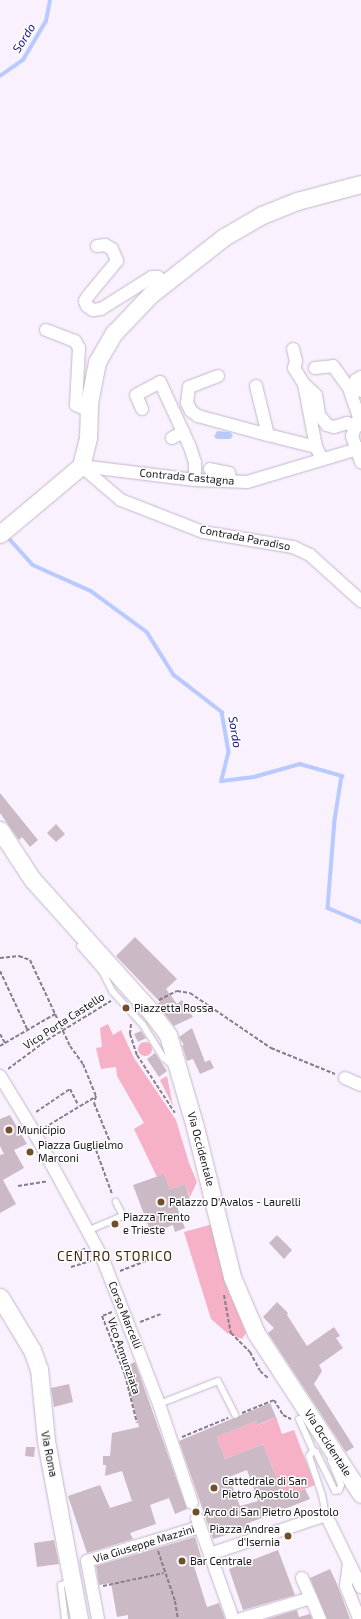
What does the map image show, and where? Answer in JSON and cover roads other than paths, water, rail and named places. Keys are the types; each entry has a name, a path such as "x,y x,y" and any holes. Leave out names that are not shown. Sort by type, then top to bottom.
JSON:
{"main road":[{"path":"0,534 81,466 88,437 88,411 97,362 114,333 164,283 224,236 262,215 297,201 361,184"},
{"name":"Via Occidentale","path":"0,830 32,879 121,989 147,1007 168,1035 180,1070 232,1276 256,1333 361,1494"},
{"name":"Via Roma","path":"0,1297 32,1350 39,1369 46,1441 79,1619"}],"street":[{"path":"97,246 105,245 112,249 117,261 85,301 87,306 93,310 101,309 152,277 158,277 164,283"},
{"path":"46,330 75,341 79,348 76,405 88,411"},
{"path":"293,349 296,361 294,368 304,384 316,395 319,415 326,425 334,427 347,423 356,428"},
{"path":"315,368 333,366 342,375 357,407 359,418 352,436 358,449 361,462"},
{"path":"218,376 189,387 187,403 191,411 198,416 316,447"},
{"path":"361,377 356,380 361,391"},
{"path":"142,409 136,395 160,382 195,462 195,480"},
{"path":"304,384 316,447 322,459"},
{"path":"256,386 268,435"},
{"path":"172,438 183,432"},
{"name":"Contrada Castagna","path":"81,466 195,480 230,477 267,478 322,459 358,449"},
{"name":"Contrada Paradiso","path":"81,466 121,500 203,532 293,547 310,555 361,600"},
{"path":"210,469 230,477 251,473"},
{"name":"Corso Marcelli","path":"3,1073 58,1179 102,1257 110,1275 159,1404 192,1503"},
{"path":"345,1078 361,1085"},
{"path":"233,1619 210,1554 326,1515 361,1587"},
{"name":"Via Giuseppe Mazzini","path":"98,1619 87,1561 155,1541 199,1522 210,1554"},
{"path":"349,1564 346,1586 359,1619"},
{"path":"302,1578 320,1619"},
{"path":"241,1619 311,1598"}],"lane":[{"path":"80,946 102,971 112,991 121,989"},
{"path":"102,971 104,970 116,980 164,1058 180,1070"},
{"path":"87,1231 123,1216 116,1202"},
{"path":"159,1404 218,1381 235,1416"},
{"path":"299,1420 312,1451 316,1452 334,1491 339,1490 340,1485 326,1439"},
{"path":"312,1451 309,1456 322,1495 326,1515"},
{"path":"65,1619 61,1585 72,1582"}],"water":[{"path":"217,431 230,432 233,436 230,439 217,439 214,437"}],"waterway":[{"name":"Sordo","path":"0,76 23,60 46,21 50,0"},
{"name":"Sordo","path":"6,535 33,565 91,591 147,632 174,675 222,712 229,752 222,781 254,777 300,764 342,776 335,820 328,908 361,922"}],"place":[{"name":"Piazzetta Rossa","path":"126,1008"},
{"name":"Municipio","path":"9,1130"},
{"name":"Piazza Guglielmo Marconi","path":"30,1152"},
{"name":"Palazzo D'Avalos - Laurelli","path":"161,1202"},
{"name":"Piazza Trento e Trieste","path":"115,1224"},
{"name":"Cattedrale di San Pietro Apostolo","path":"214,1488"},
{"name":"Arco di San Pietro Apostolo","path":"196,1512"},
{"name":"Piazza Andrea d'Isernia","path":"288,1536"},
{"name":"Bar Centrale","path":"182,1561"}],"district":[{"name":"CENTRO STORICO","path":"115,1256"}]}
